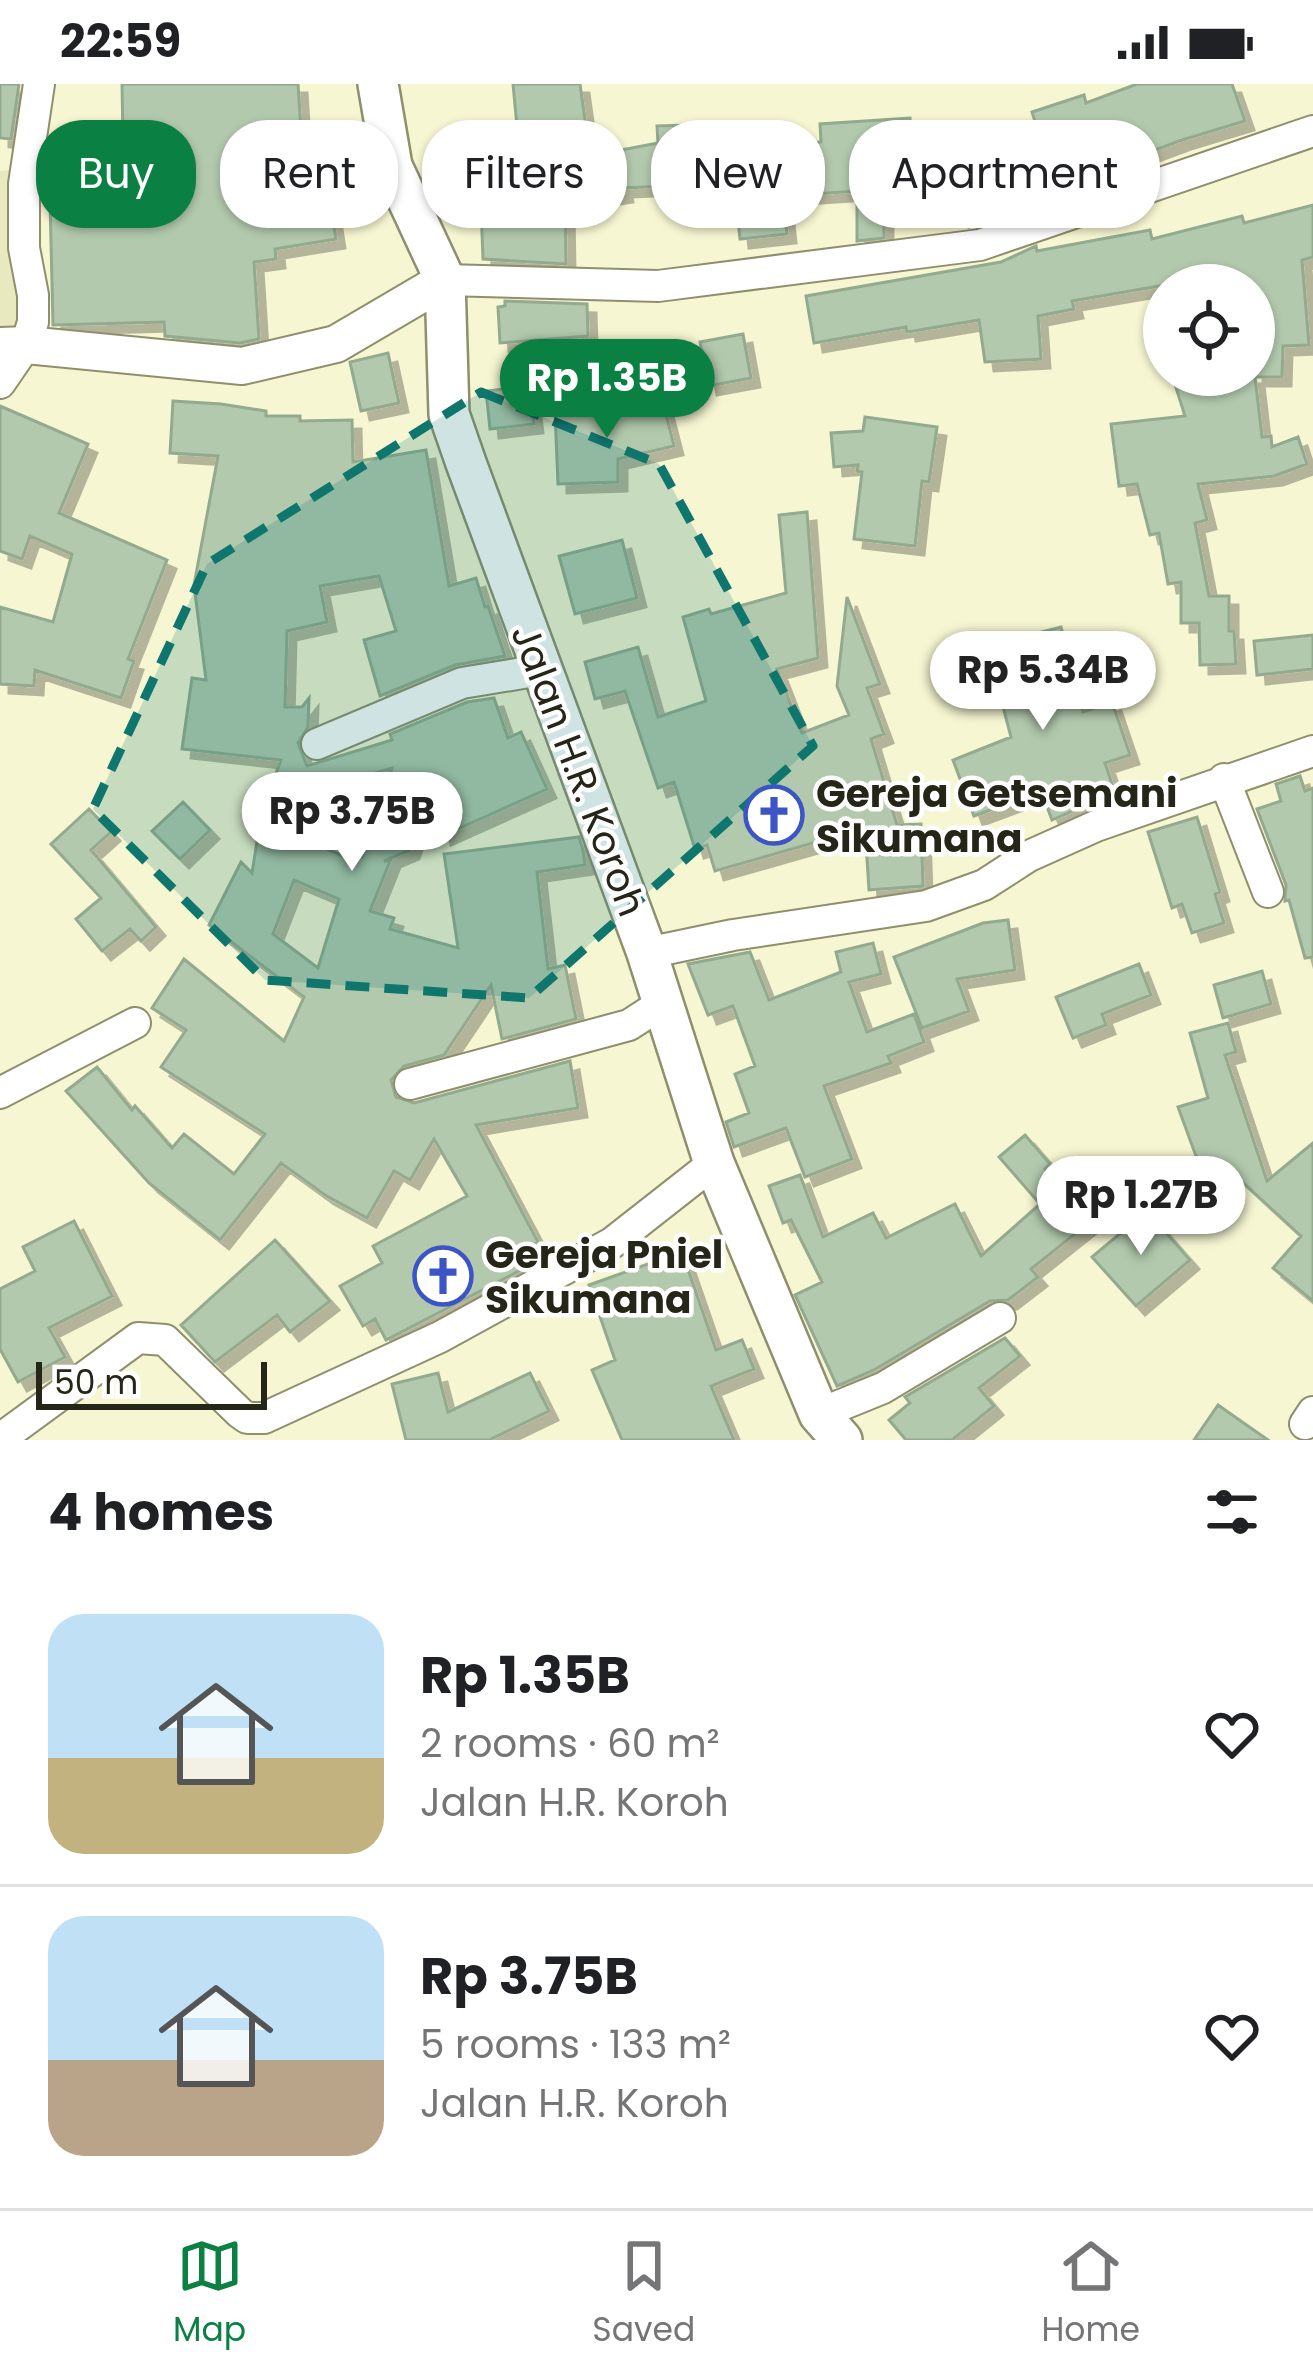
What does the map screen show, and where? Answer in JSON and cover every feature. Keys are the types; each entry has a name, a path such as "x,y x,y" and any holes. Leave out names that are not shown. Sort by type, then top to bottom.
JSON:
{"main road":[{"name":"Jalan H.R. Koroh","path":"378,84 392,166 446,280 449,414 647,953 714,1163 831,1427"}],"street":[{"path":"0,383 13,345 33,322 24,248 24,184 39,84"},
{"path":"13,345 214,365 259,363 336,344 446,280 658,286 980,245 1313,131"},
{"path":"317,744 462,683 541,670"},
{"path":"647,953 926,906 984,885 1029,856 1096,826 1313,751"},
{"path":"1225,779 1268,892"},
{"path":"410,1084 628,1025 663,1003"},
{"path":"0,1093 135,1023"},
{"path":"0,1438 138,1337 165,1340 240,1413 264,1418 440,1337 612,1243 714,1163"},
{"path":"831,1427 884,1388 1000,1318"}],"highlighted area":[{"path":"481,392 659,464 813,746 529,998 265,980 93,809 207,564"}],"shaded area":[{"path":"9,170 18,331 0,331 0,171"}],"building":[{"path":"0,84 19,84 11,139 0,138"},
{"path":"122,84 298,84 300,120 220,120 220,228 334,228 336,239 275,249 276,259 254,262 259,339 240,343 165,336 164,322 53,325 51,228 196,228 196,120 123,120"},
{"path":"513,84 580,84 585,120 516,120"},
{"path":"1137,84 1232,84 1245,121 1160,148 1160,120 1034,120 1032,112 1084,95 1086,103"},
{"path":"849,122 849,192 825,193 825,124"},
{"path":"651,144 651,187 627,188 627,149"},
{"path":"1313,205 1313,257 1302,260 1309,345 1283,346 1282,377 1275,377 1275,264 1143,264 1143,289 1072,301 1074,309 1038,316 1041,359 985,362 979,320 814,343 806,296 1001,262 1036,246 1037,251 1150,230 1152,239 1242,216 1244,223"},
{"path":"482,228 565,228 566,264 483,259"},
{"path":"739,228 786,228 787,234 740,239"},
{"path":"857,228 884,228 884,238 857,241"},
{"path":"505,301 587,304 588,336 500,343 498,307 505,306"},
{"path":"743,334 751,378 708,386 700,342"},
{"path":"388,353 399,403 361,411 350,362"},
{"path":"529,386 534,424 490,429 486,391"},
{"path":"1179,396 1257,396 1262,437 1271,436 1272,447 1298,437 1307,464 1274,476 1198,484 1207,520 1195,523 1209,596 1229,596 1236,664 1200,665 1199,623 1181,623 1181,582 1168,584 1159,533 1150,535 1137,484 1119,486 1111,424 1185,416"},
{"path":"662,399 674,446 618,459 618,482 558,484 555,413 614,411"},
{"path":"173,401 266,411 266,416 300,416 300,421 352,420 353,462 426,450 449,586 476,578 505,656 455,665 380,696 364,640 396,631 379,576 320,586 327,622 287,631 285,707 302,707 309,698 308,727 298,743 307,766 392,740 390,734 467,702 494,698 508,738 521,732 547,789 442,836 434,781 410,850 384,861 390,861 370,911 394,918 390,929 458,948 444,854 579,837 583,850 585,865 537,872 548,969 565,965 576,1019 502,1039 491,985 444,1055 404,1066 391,1080 396,1097 414,1103 570,1061 578,1108 476,1125 538,1242 534,1244 542,1259 386,1340 375,1319 363,1326 340,1286 382,1263 373,1246 467,1196 434,1139 410,1180 394,1171 367,1218 281,1163 220,1240 149,1183 66,1091 97,1067 172,1148 184,1134 234,1174 265,1134 161,1067 186,1030 152,1008 184,959 284,1041 304,997 209,925 241,862 252,873 262,810 281,760 182,749 192,678 206,680 194,585 218,456 170,453","holes":["392,768 362,857 353,853 350,859 304,839 312,792","294,880 339,899 318,968 273,934"]},
{"path":"0,406 88,444 59,513 167,560 128,659 134,661 121,698 35,670 34,686 0,684 0,607 53,622 72,554 30,536 22,559 0,551"},
{"path":"865,417 937,427 929,482 922,481 915,546 854,539 862,472 857,471 858,465 834,467 831,433 863,431"},
{"path":"807,512 818,658 777,669 802,733 849,715 837,686 847,597 880,684 867,688 884,734 871,739 897,825 921,824 923,886 869,890 865,828 715,871 707,845 695,849 674,782 658,788 625,691 595,699 585,662 638,647 658,717 706,701 683,617 786,593 779,515"},
{"path":"622,540 637,598 575,614 559,556"},
{"path":"1061,627 1083,712 1112,702 1130,755 1105,763 1115,793 1076,805 1077,809 1052,820 1041,791 974,816 953,760 1011,737 987,646"},
{"path":"1313,635 1313,669 1257,675 1254,641"},
{"path":"1300,776 1305,791 1313,788 1313,957 1305,958 1289,900 1285,901 1286,885 1257,809 1281,801 1276,784"},
{"path":"183,802 210,830 180,859 152,831"},
{"path":"89,809 111,832 91,850 156,927 141,941 130,929 102,951 76,919 101,898 51,844"},
{"path":"1197,817 1220,892 1215,894 1224,923 1192,933 1182,904 1172,908 1148,832"},
{"path":"1008,920 1015,970 957,979 969,1011 922,1028 894,957 983,923"},
{"path":"873,943 881,974 849,982 867,1032 914,1014 924,1042 888,1056 891,1063 824,1086 852,1159 805,1177 786,1128 734,1147 726,1122 749,1113 735,1074 755,1066 733,1006 708,1015 688,964 750,952 769,1000 841,972 836,952"},
{"path":"1139,964 1151,995 1102,1014 1106,1025 1073,1038 1056,997"},
{"path":"1262,971 1271,1004 1223,1018 1214,985"},
{"path":"1228,1023 1236,1052 1225,1055 1267,1181 1313,1143 1313,1301 1273,1268 1301,1236 1226,1167 1203,1175 1178,1107 1208,1098 1190,1033"},
{"path":"1025,1135 1050,1164 1045,1169 1090,1222 1031,1269 1038,1277 1008,1300 990,1301 874,1370 837,1386 795,1295 822,1282 791,1220 783,1223 769,1186 800,1175 823,1237 873,1213 886,1238 955,1204 981,1256 1040,1204 999,1157"},
{"path":"1147,1211 1190,1260 1136,1306 1092,1257"},
{"path":"74,1221 112,1296 49,1328 65,1357 18,1382 0,1349 0,1289 35,1271 23,1247"},
{"path":"275,1240 330,1301 290,1332 277,1315 215,1362 181,1325"},
{"path":"682,1252 716,1350 742,1340 754,1369 711,1386 734,1440 622,1440 592,1370 615,1360 589,1285"},
{"path":"1005,1338 1020,1356 979,1388 994,1406 952,1440 906,1440 889,1420 910,1403 905,1397"},
{"path":"438,1373 448,1412 530,1373 549,1411 489,1440 406,1440 392,1384"},
{"path":"1218,1405 1268,1440 1194,1440"}],"place":[{"name":"Gereja Getsemani Sikumana","path":"774,815"},
{"name":"Gereja Pniel Sikumana","path":"443,1276"}]}
